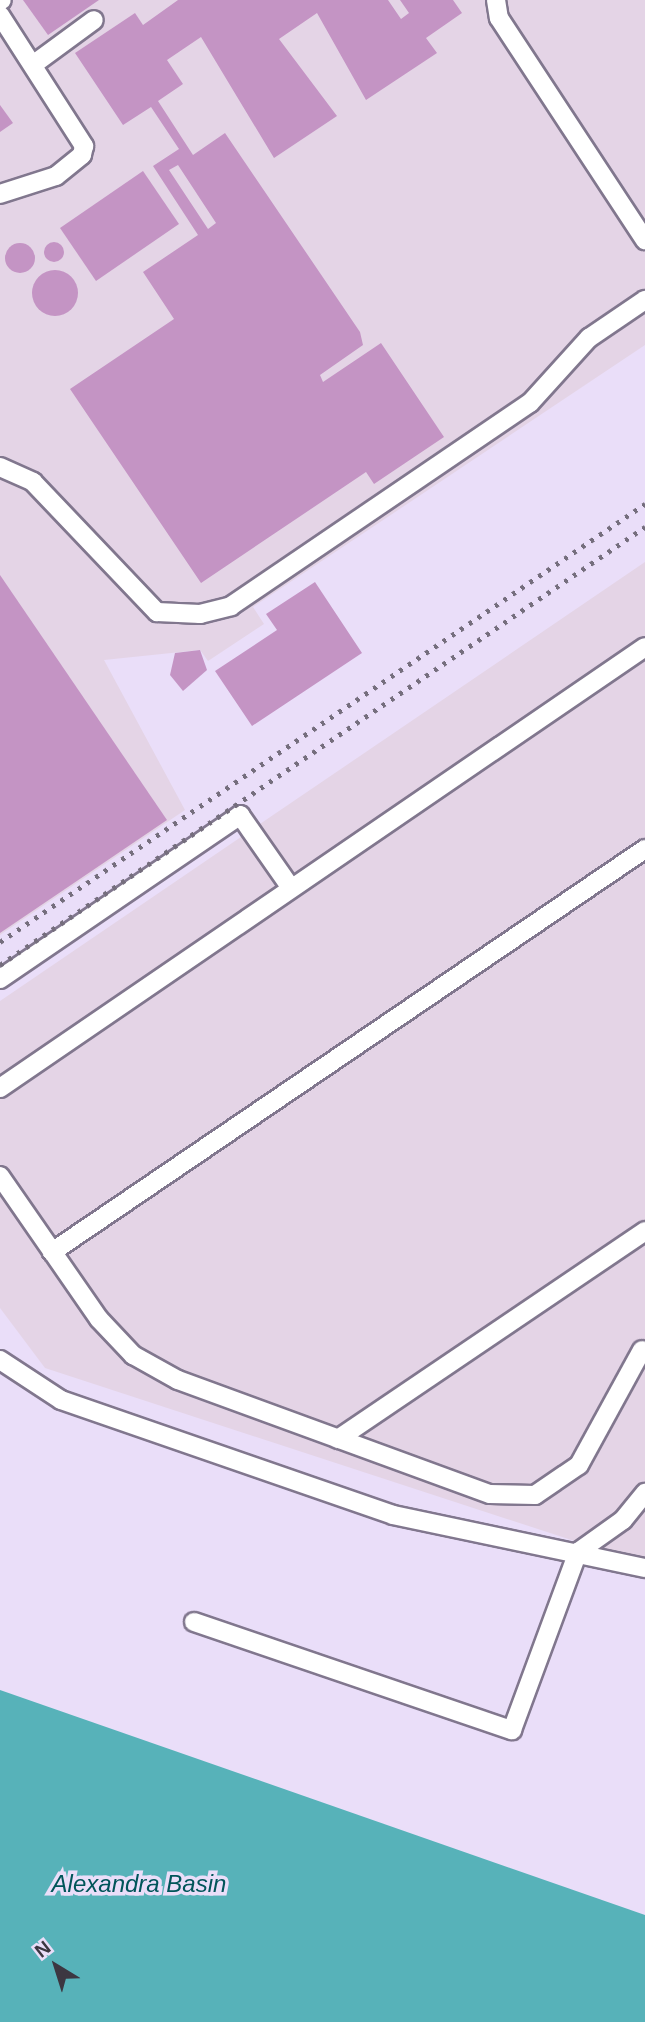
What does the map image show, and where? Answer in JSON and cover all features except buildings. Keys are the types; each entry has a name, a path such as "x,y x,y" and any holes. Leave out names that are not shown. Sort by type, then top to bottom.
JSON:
{"lane":[{"path":"496,0 499,18 645,240"},
{"path":"0,16 78,132 82,155 57,176 0,194"},
{"path":"33,64 94,20"},
{"path":"0,467 33,482 157,612 200,614 231,606 530,403 589,338 645,300"},
{"path":"0,1088 645,648"},
{"path":"0,979 240,815 291,888"},
{"path":"52,1252 645,849"},
{"path":"0,1176 52,1252 132,1355 178,1380 490,1494 535,1495 579,1465 597,1440 642,1349"},
{"path":"338,1439 645,1231"},
{"path":"0,1360 73,1405 380,1511 645,1568"},
{"path":"194,1622 512,1730 578,1552 624,1520 645,1493"}],"shaded area":[{"path":"0,0 645,0 645,345 253,607 264,624 208,661 200,650 104,660 185,810 0,935"},
{"path":"645,562 645,1564 45,1368 0,1308 0,1001"}],"water":[{"name":"Alexandra Basin","path":"0,1690 645,1915 645,2022 0,2022"}],"railway":[{"path":"0,942 645,504"},
{"path":"0,965 645,527"}]}
